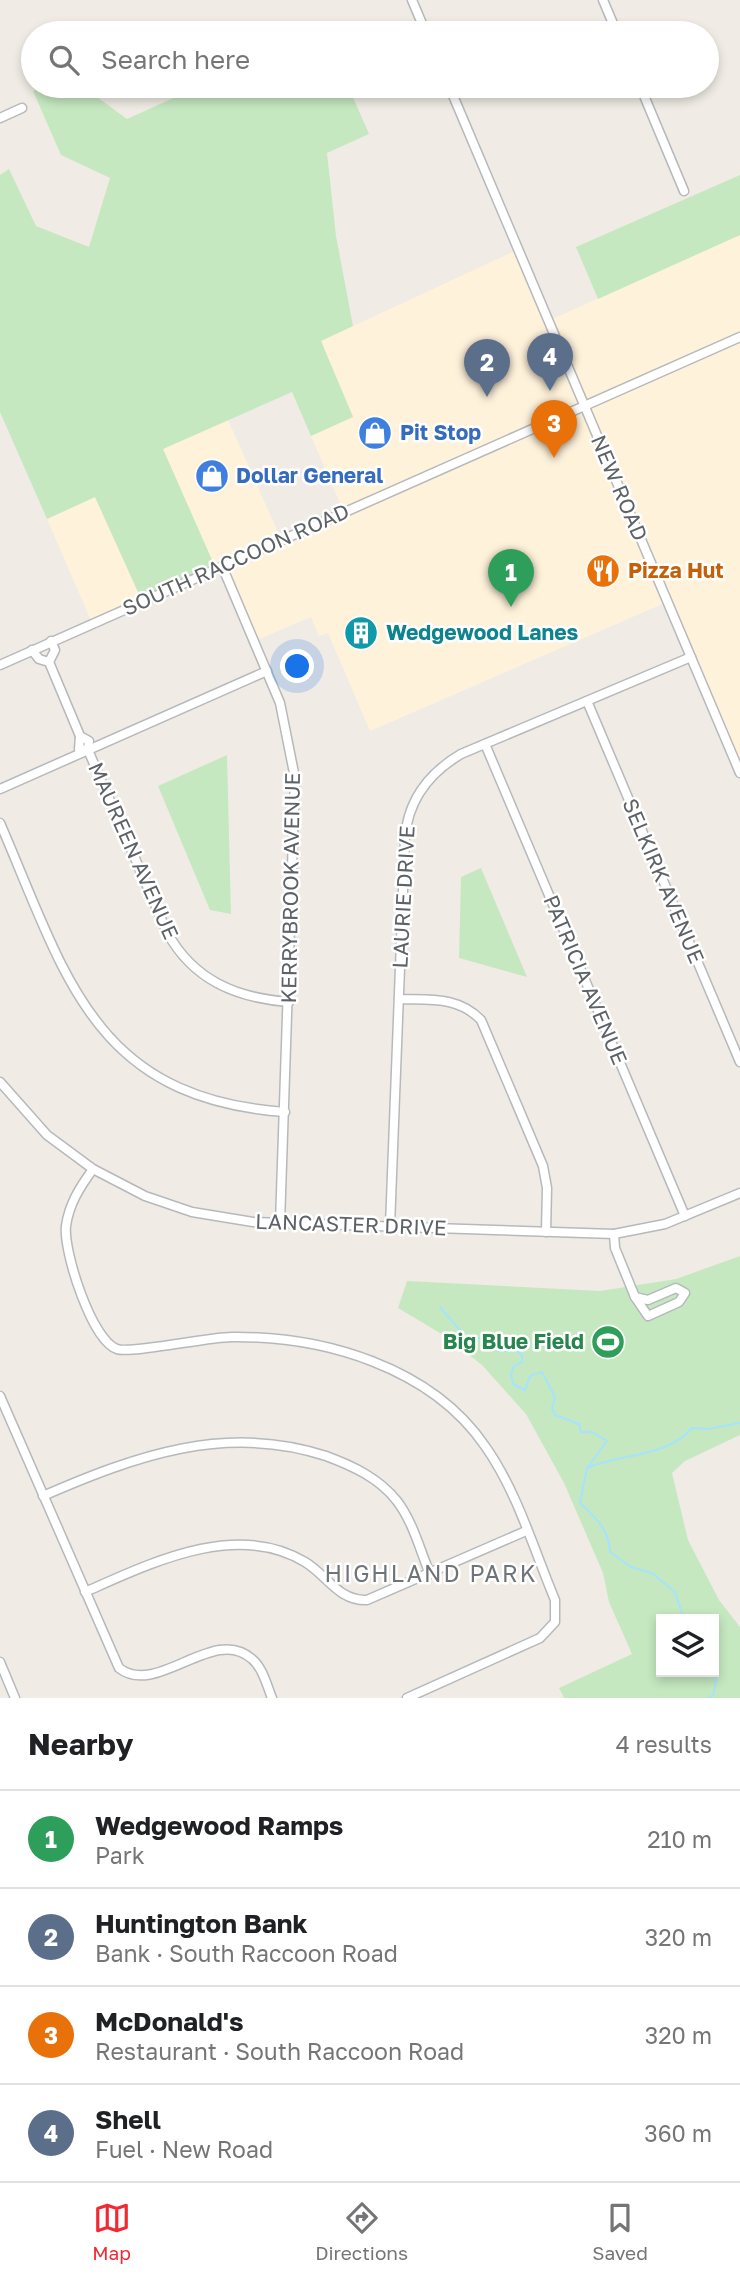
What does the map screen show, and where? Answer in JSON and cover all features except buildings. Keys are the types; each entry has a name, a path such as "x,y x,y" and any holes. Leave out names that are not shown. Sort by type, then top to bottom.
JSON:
{"street":[{"path":"412,0 421,21"},
{"path":"603,0 612,21"},
{"name":"NEW ROAD","path":"454,98 740,774"},
{"path":"645,98 684,191"},
{"path":"0,118 22,108"},
{"name":"SOUTH RACCOON ROAD","path":"0,664 740,337"},
{"name":"KERRYBROOK AVENUE","path":"222,566 267,671 287,726 295,778 280,1223"},
{"path":"32,650 39,659 49,662 55,650 51,641"},
{"name":"LAURIE DRIVE","path":"390,1226 405,838 409,815 422,788 439,768 485,744 691,657"},
{"name":"MAUREEN AVENUE","path":"49,662 80,736 89,741 89,750 167,932 182,955 202,975 229,991 265,1000 289,1002"},
{"path":"0,789 267,671"},
{"name":"SELKIRK AVENUE","path":"587,701 740,1062"},
{"name":"PATRICIA AVENUE","path":"485,744 685,1216"},
{"path":"0,823 69,983 89,1015 108,1038 143,1068 186,1092 234,1107 285,1112"},
{"path":"399,999 453,1001 466,1007 481,1020 543,1166 547,1188 546,1232"},
{"name":"LANCASTER DRIVE","path":"0,1082 39,1127 93,1169 145,1196 192,1212 236,1220 614,1234 648,1229 740,1193"},
{"path":"93,1169 71,1206 66,1244 78,1284 100,1336 110,1346 123,1351 204,1338 268,1338 328,1348 391,1370 439,1397 472,1429 494,1460 555,1600 557,1614 551,1629 531,1643 407,1698"},
{"path":"614,1234 615,1248 635,1297 648,1316 679,1302 685,1293 676,1289 648,1300 635,1297"},
{"path":"0,1396 115,1663 128,1675 137,1678 153,1677 210,1654 239,1652 258,1666 272,1698"},
{"path":"43,1496 125,1462 184,1446 235,1441 287,1446 345,1464 385,1487 404,1511 430,1574"},
{"path":"85,1592 173,1556 229,1546 265,1548 299,1559 340,1593 360,1600 375,1598 526,1531"},
{"path":"0,1662 15,1698"}],"shaded area":[{"path":"740,235 740,773 667,602 370,731 328,633 319,636 311,617 254,641 222,567 216,569 163,449 228,420 281,539 344,512 311,436 353,416 321,341 519,249 550,320"},
{"path":"95,497 142,601 92,623 47,519"}],"green space":[{"path":"36,98 98,98 127,119 173,98 353,98 369,134 327,153 336,236 353,326 321,341 353,417 311,436 292,392 163,449 216,569 142,601 95,497 47,519 0,412 0,175 9,169 36,226 89,247 110,178 61,155"},
{"path":"740,175 740,235 598,299 576,247"},
{"path":"227,755 231,914 210,910 158,786"},
{"path":"481,868 527,977 459,958 461,877"},
{"path":"740,1256 740,1435 685,1461 672,1473 688,1540 719,1600 740,1627 740,1698 564,1698 559,1688 632,1654 609,1602 603,1573 564,1483 526,1414 482,1365 445,1336 398,1308 407,1281 600,1291 676,1279"}],"waterway":[{"path":"440,1307 465,1336 487,1339 499,1351 517,1350 522,1356 522,1362 514,1366 511,1374 513,1384 525,1390 530,1376 542,1372 555,1397 552,1408 555,1415 579,1424 581,1432 592,1432 607,1441 587,1468"},
{"path":"682,1614 675,1592 652,1573 631,1567 610,1552 604,1530 580,1503 587,1468 657,1450 670,1445 692,1428 708,1429 740,1423"},
{"path":"709,1698 714,1694 715,1677"}],"place":[{"name":"Shell","path":"550,391"},
{"name":"Huntington Bank","path":"487,397"},
{"name":"Pit Stop","path":"375,433"},
{"name":"McDonald's","path":"554,458"},
{"name":"Dollar General","path":"212,476"},
{"name":"Pizza Hut","path":"603,571"},
{"name":"Wedgewood Ramps","path":"511,607"},
{"name":"Wedgewood Lanes","path":"361,633"},
{"name":"Big Blue Field","path":"608,1342"}],"district":[{"name":"HIGHLAND PARK","path":"431,1574"}]}
